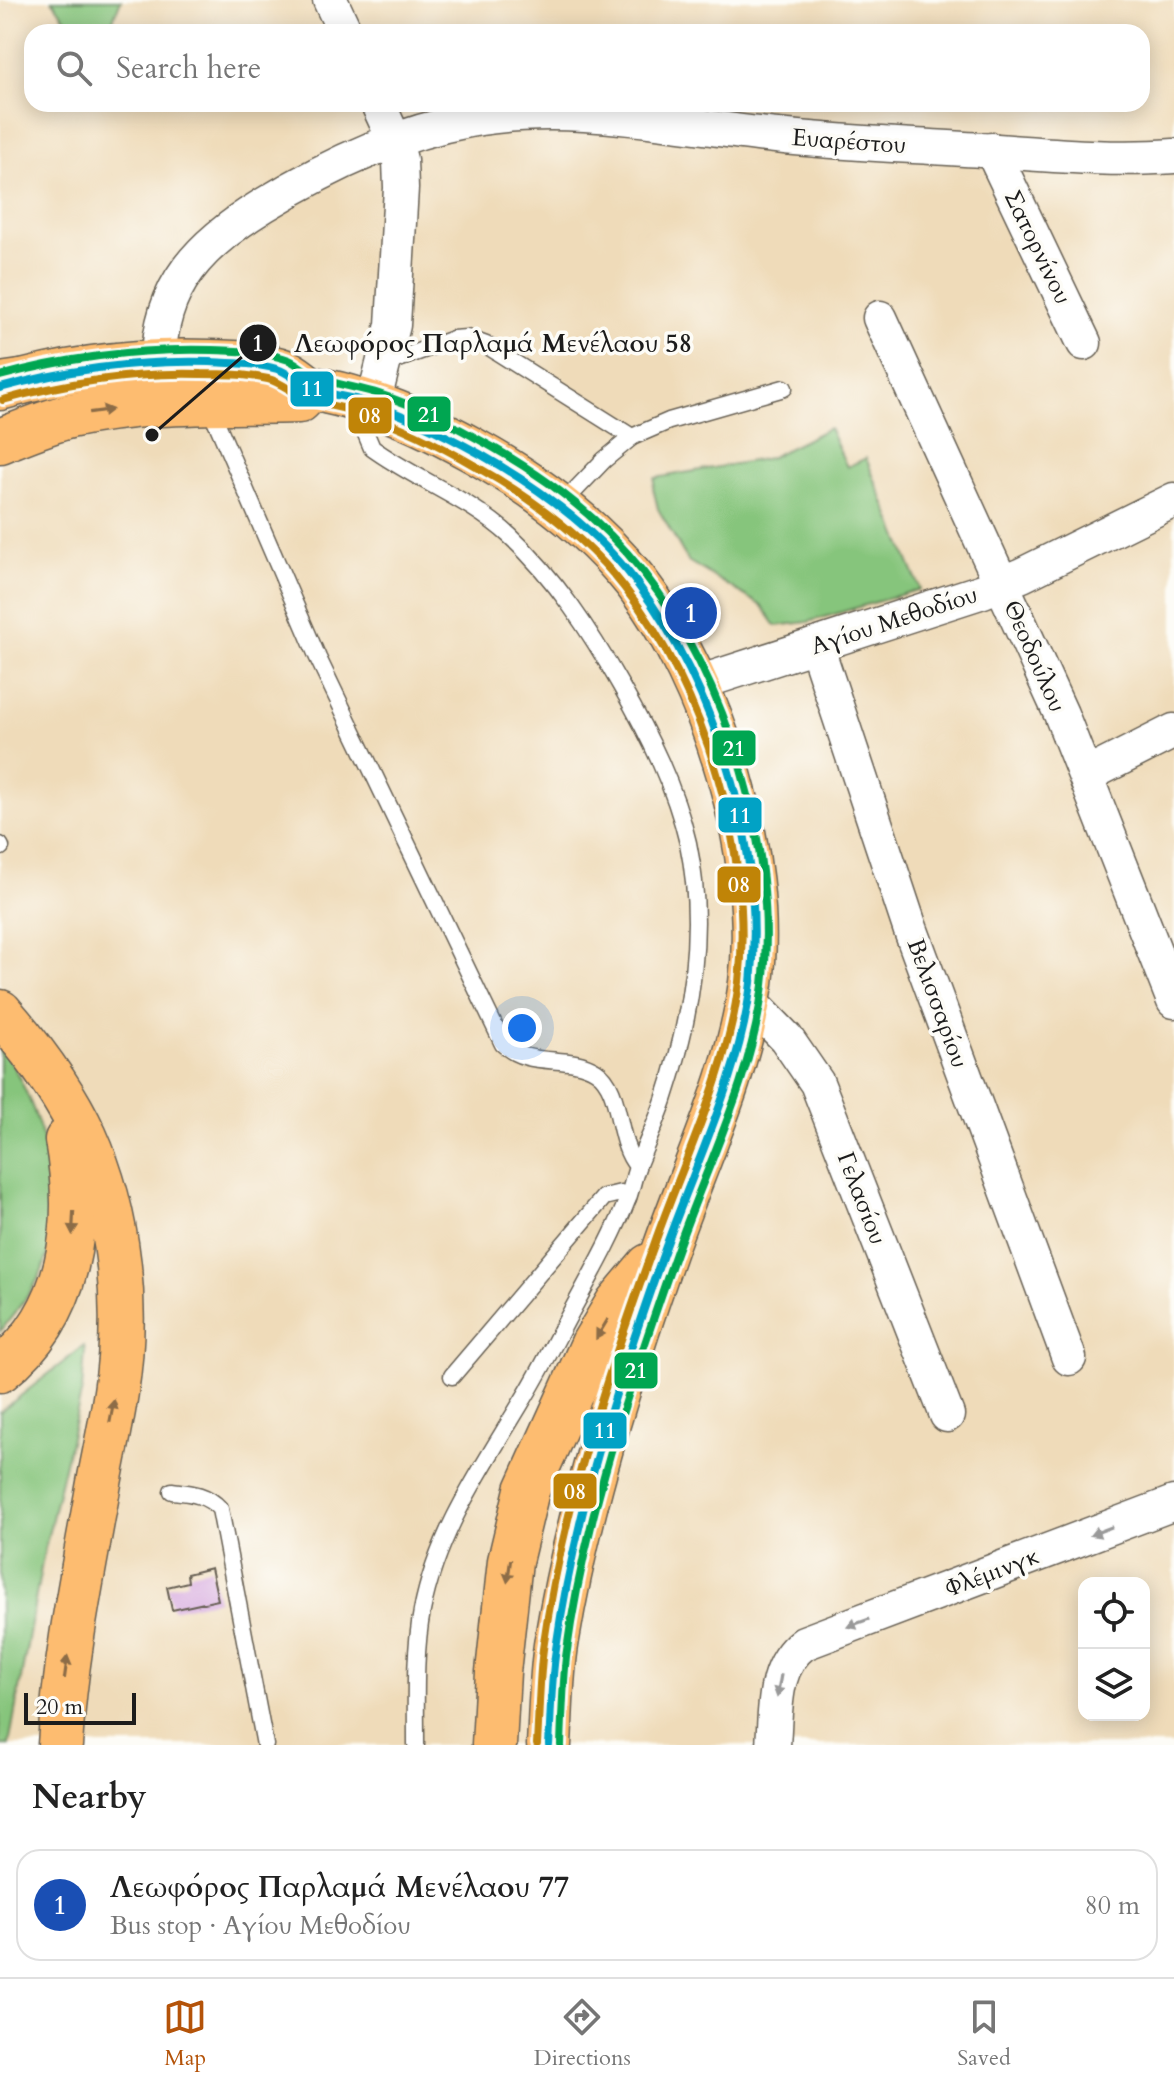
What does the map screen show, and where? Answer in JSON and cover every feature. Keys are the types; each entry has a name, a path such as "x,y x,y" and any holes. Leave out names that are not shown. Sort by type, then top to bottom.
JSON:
{"main road":[{"path":"7,385 76,371 159,362 263,365 299,378 311,389"},
{"path":"0,441 83,413 136,406 299,401 311,389 379,384 431,428 496,463 560,507 599,542 637,584 695,684 716,736 744,839 753,935 748,999 737,1050 714,1125 666,1246 581,1520 556,1644 549,1745"},
{"path":"0,976 32,1024 51,1079 72,1167 74,1195 73,1237 55,1298 28,1341 0,1370"},
{"path":"0,1012 73,1113 97,1169 114,1236 121,1306 116,1390 67,1660 60,1745"},
{"path":"494,1745 510,1561 527,1490 593,1344 617,1304 666,1246"}],"street":[{"path":"330,0 341,24"},
{"path":"379,384 393,325 399,241 400,160 382,112"},
{"name":"Ευαρέστου","path":"159,362 162,322 168,304 188,268 214,238 281,194 395,141 470,120 570,112 636,117 773,136 1111,158 1174,156"},
{"name":"Σατορνίνου","path":"992,150 1084,343"},
{"name":"Θεοδούλου","path":"880,318 1003,584 1165,948 1174,1001"},
{"name":"Αγίου Μεθοδίου","path":"695,684 1003,584 1174,500"},
{"name":"Βελισσαρίου","path":"816,645 910,928 1069,1358"},
{"path":"1087,775 1174,731"},
{"name":"Γελασίου","path":"748,999 786,1038 817,1083 947,1415"},
{"name":"Φλέμινγκ","path":"773,1745 780,1676 792,1654 810,1640 1174,1503"}],"lane":[{"path":"416,1745 422,1612 441,1545 466,1490 522,1402 628,1198 678,1056 691,986 695,932 688,845 671,788 634,709 590,632 567,600 507,533 459,499 372,448 366,434 379,384 453,339 467,338 486,345 632,437"},
{"path":"560,507 604,460 632,437 669,421 784,388"},
{"path":"208,403 318,658 503,1044 523,1058 587,1067 601,1074 610,1089 626,1150 637,1166"},
{"path":"452,1376 604,1197 621,1193 628,1198"},
{"path":"172,1491 212,1500 220,1509 265,1745"}],"green space":[{"path":"52,0 121,0 111,24 69,24"},
{"path":"829,428 847,467 866,458 920,589 808,622 776,626 762,606 688,561 658,509 653,488 655,478 769,458"},
{"path":"0,1044 14,1067 37,1120 51,1176 53,1205 52,1233 42,1270 26,1298 0,1332"},
{"path":"84,1346 82,1390 43,1557 9,1745 0,1745 0,1412"}],"building":[{"path":"211,1568 218,1600 172,1610 167,1587 188,1582 187,1574"}],"transit line":[{"name":"21","path":"0,376 79,359 132,352 251,352 289,360 320,379 379,394 424,411 515,460 574,503 611,536 643,572 673,615 699,662 722,714 754,823 763,878 766,933 763,985 739,1087 659,1302 610,1453 574,1606 566,1657 561,1745"},
{"name":"11","path":"0,388 78,371 130,364 244,364 277,369 310,388 366,402 424,425 523,480 565,510 603,544 636,582 665,624 711,720 729,772 751,879 754,932 751,983 727,1085 665,1249 600,1446 564,1598 552,1685 549,1745"},
{"name":"08","path":"3,400 77,383 126,377 243,375 274,381 310,400 365,414 409,431 518,492 575,535 609,569 653,628 678,673 699,722 717,774 739,880 742,932 739,982 715,1083 620,1344 574,1495 551,1597 543,1649 537,1744"}],"place":[{"name":"Λεωφόρος Παρλαμά Μενέλαου 58","path":"152,435"},
{"name":"Λεωφόρος Παρλαμά Μενέλαου 77","path":"691,613"}]}
